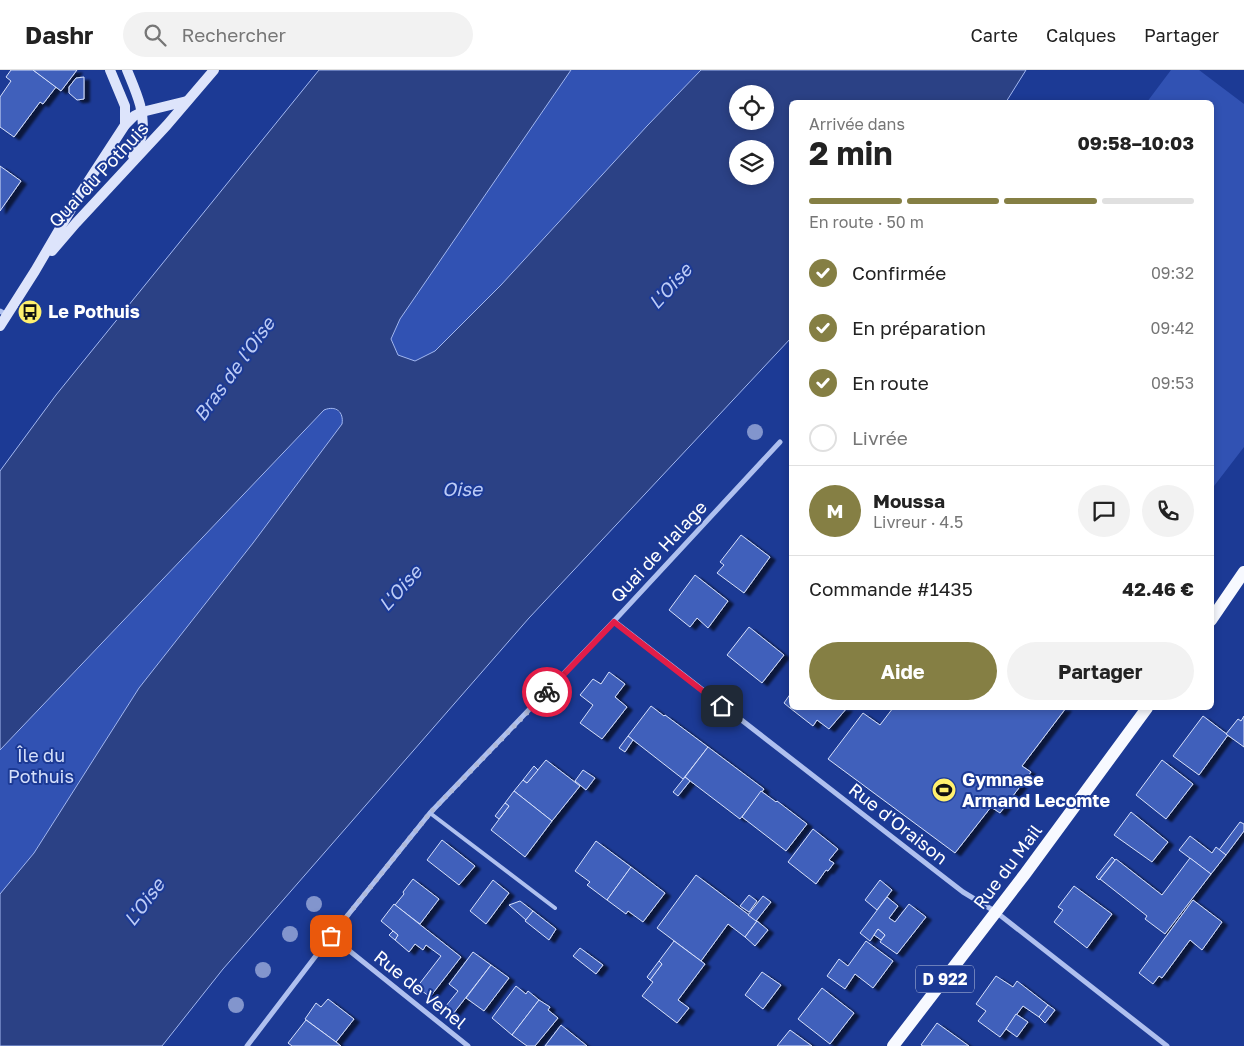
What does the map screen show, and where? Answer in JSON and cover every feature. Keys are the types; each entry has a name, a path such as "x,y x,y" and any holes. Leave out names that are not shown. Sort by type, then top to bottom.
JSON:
{"main road":[{"path":"110,70 125,106 125,124"},
{"path":"126,70 135,90 138,114 143,124 143,134 127,168"},
{"name":"Quai du Pothuis","path":"0,326 3,313 35,270 76,223 167,126 214,70"},
{"path":"125,106 138,114 187,101"},
{"name":"Quai du Pothuis","path":"35,270 80,194 125,124 138,114"},
{"path":"143,124 156,128 167,126"},
{"path":"1214,616 1244,572"},
{"name":"Rue du Mail","path":"893,1046 996,912 1146,710"}],"street":[{"name":"Quai de Halage","path":"247,1046 331,936 430,813 614,622 780,442"},
{"name":"Rue d'Oraison","path":"614,622 948,881 996,912 1167,1046"},
{"name":"Rue de Venel","path":"331,936 468,1046"}],"lane":[{"path":"430,813 555,908"}],"green space":[{"path":"571,70 701,70 501,285 435,351 415,361 398,355 391,338 400,319"},
{"path":"1171,70 1199,70 1244,104 1244,447 1214,486 1214,100 1148,100"},
{"name":"Île du Pothuis","path":"330,408 340,413 342,424 253,543 139,688 34,853 0,894 0,750 324,410"}],"water":[{"name":"Oise","path":"319,70 571,70 400,319 391,339 398,355 415,361 435,351 501,285 701,70 1026,70 1007,100 789,100 789,340 529,618 223,969 162,1046 0,1046 0,894 34,853 139,688 253,543 342,424 340,413 332,408 324,410 0,750 0,471 56,395"}],"building":[{"path":"11,70 33,70 56,87 43,104 40,102 14,137 0,127 0,97 11,81 6,77"},
{"path":"33,70 77,70 61,91"},
{"path":"84,77 84,99 77,100 69,93 69,87 76,78"},
{"path":"0,166 21,181 0,211"},
{"path":"741,535 770,557 744,593 717,573 724,565 720,562"},
{"path":"695,575 728,601 708,628 697,618 690,627 669,610"},
{"path":"749,627 784,655 762,683 727,655"},
{"path":"609,672 625,684 615,697 627,707 602,739 580,723 593,705 580,695 593,679 601,684"},
{"path":"789,696 789,707 784,703"},
{"path":"651,706 708,747 683,779 628,736"},
{"path":"793,710 845,710 829,729 817,720 813,726"},
{"name":"Gymnase Armand Lecomte","path":"891,710 1064,710 1022,766 1031,772 1000,813 991,807 955,853 828,759 863,713 880,725"},
{"path":"1203,716 1228,735 1199,775 1173,756"},
{"path":"1244,716 1244,747 1226,734 1238,719 1241,721"},
{"path":"628,736 633,740 625,752 619,748"},
{"path":"708,747 764,789 740,819 685,777"},
{"path":"546,760 580,786 552,821 514,791 523,780 527,783"},
{"path":"1162,760 1193,784 1166,819 1136,795"},
{"path":"534,766 538,770 527,783 523,780"},
{"path":"583,770 595,778 586,790 575,781"},
{"path":"685,777 690,781 678,796 673,792"},
{"path":"514,791 552,821 525,857 491,830 509,806 505,803"},
{"path":"761,791 807,824 786,851 742,817"},
{"path":"505,803 509,806 499,819 495,816"},
{"path":"1131,812 1168,842 1152,862 1114,835"},
{"path":"1240,822 1244,824 1244,831 1226,855 1219,850"},
{"path":"813,829 838,849 829,860 834,863 828,871 826,870 816,884 788,862"},
{"path":"1190,836 1212,853 1216,847 1226,855 1211,874 1179,850"},
{"path":"442,840 475,866 459,885 427,860"},
{"path":"596,841 631,867 607,900 587,885 590,882 575,871"},
{"path":"1112,857 1115,860 1099,880 1096,877"},
{"path":"1190,858 1211,874 1165,934 1145,919 1147,916 1100,879 1116,859 1162,895"},
{"path":"631,867 665,893 643,922 628,911 626,914 607,900"},
{"path":"696,875 757,921 745,937 728,924 701,961 657,928"},
{"path":"413,879 439,899 420,924 395,905"},
{"path":"493,880 509,893 486,924 470,911"},
{"path":"880,880 892,890 877,910 865,900"},
{"path":"1074,886 1112,914 1087,948 1054,922 1063,910 1058,907"},
{"path":"749,895 757,901 749,912 740,906"},
{"path":"763,896 771,902 756,921 748,915"},
{"path":"887,897 898,906 889,918 895,922 909,904 926,917 897,954 880,942 885,935 878,929 870,941 860,933"},
{"path":"1193,900 1222,922 1202,950 1190,940 1162,978 1159,976 1153,984 1139,973"},
{"path":"520,901 533,911 526,920 509,905"},
{"path":"394,904 461,957 430,997 417,987 441,956 426,945 423,950 415,944 409,952 395,940 398,935 381,921"},
{"path":"533,911 556,929 549,940 525,921"},
{"path":"757,921 768,930 755,946 745,937"},
{"path":"878,929 885,935 881,940 874,935"},
{"path":"393,931 398,935 395,940 389,935"},
{"path":"674,941 705,964 678,1000 689,1008 677,1023 642,996 653,982 650,980 662,964 659,961"},
{"path":"866,941 893,961 873,988 855,974 845,989 827,976 839,959 848,966"},
{"path":"580,948 603,965 596,974 573,956"},
{"path":"473,952 491,965 453,1014 445,1007 458,991 449,984"},
{"path":"659,961 662,964 650,980 647,977"},
{"path":"491,965 509,978 484,1011 466,998"},
{"path":"762,972 781,985 763,1009 745,995"},
{"path":"996,976 1013,987 1017,981 1048,1005 1039,1017 1023,1006 1000,1037 978,1021 986,1011 976,1004"},
{"path":"516,986 526,994 528,991 539,1000 512,1035 492,1018"},
{"path":"822,988 854,1013 830,1044 798,1019"},
{"path":"328,999 354,1019 336,1042 305,1019 316,1003 321,1007"},
{"path":"539,1000 550,1007 548,1010 558,1018 535,1046 527,1046 512,1035"},
{"path":"1048,1005 1055,1010 1045,1023 1039,1017"},
{"path":"1016,1014 1028,1022 1017,1037 1006,1029"},
{"path":"306,1020 341,1046 292,1046 288,1043"},
{"path":"937,1023 969,1046 921,1045"},
{"path":"561,1025 587,1046 545,1046"},
{"path":"790,1030 812,1046 777,1046"}],"way so far":[{"path":"331,936 430,813 547,692"}],"place":[{"name":"Le Pothuis","path":"30,312"},
{"name":"Gymnase Armand Lecomte","path":"944,790"}],"route":[{"path":"547,692 614,622 722,706"}],"water label":[{"name":"L'Oise","path":"670,286"},
{"name":"Bras de l'Oise","path":"234,369"},
{"name":"L'Oise","path":"400,588"},
{"name":"L'Oise","path":"144,902"}]}
